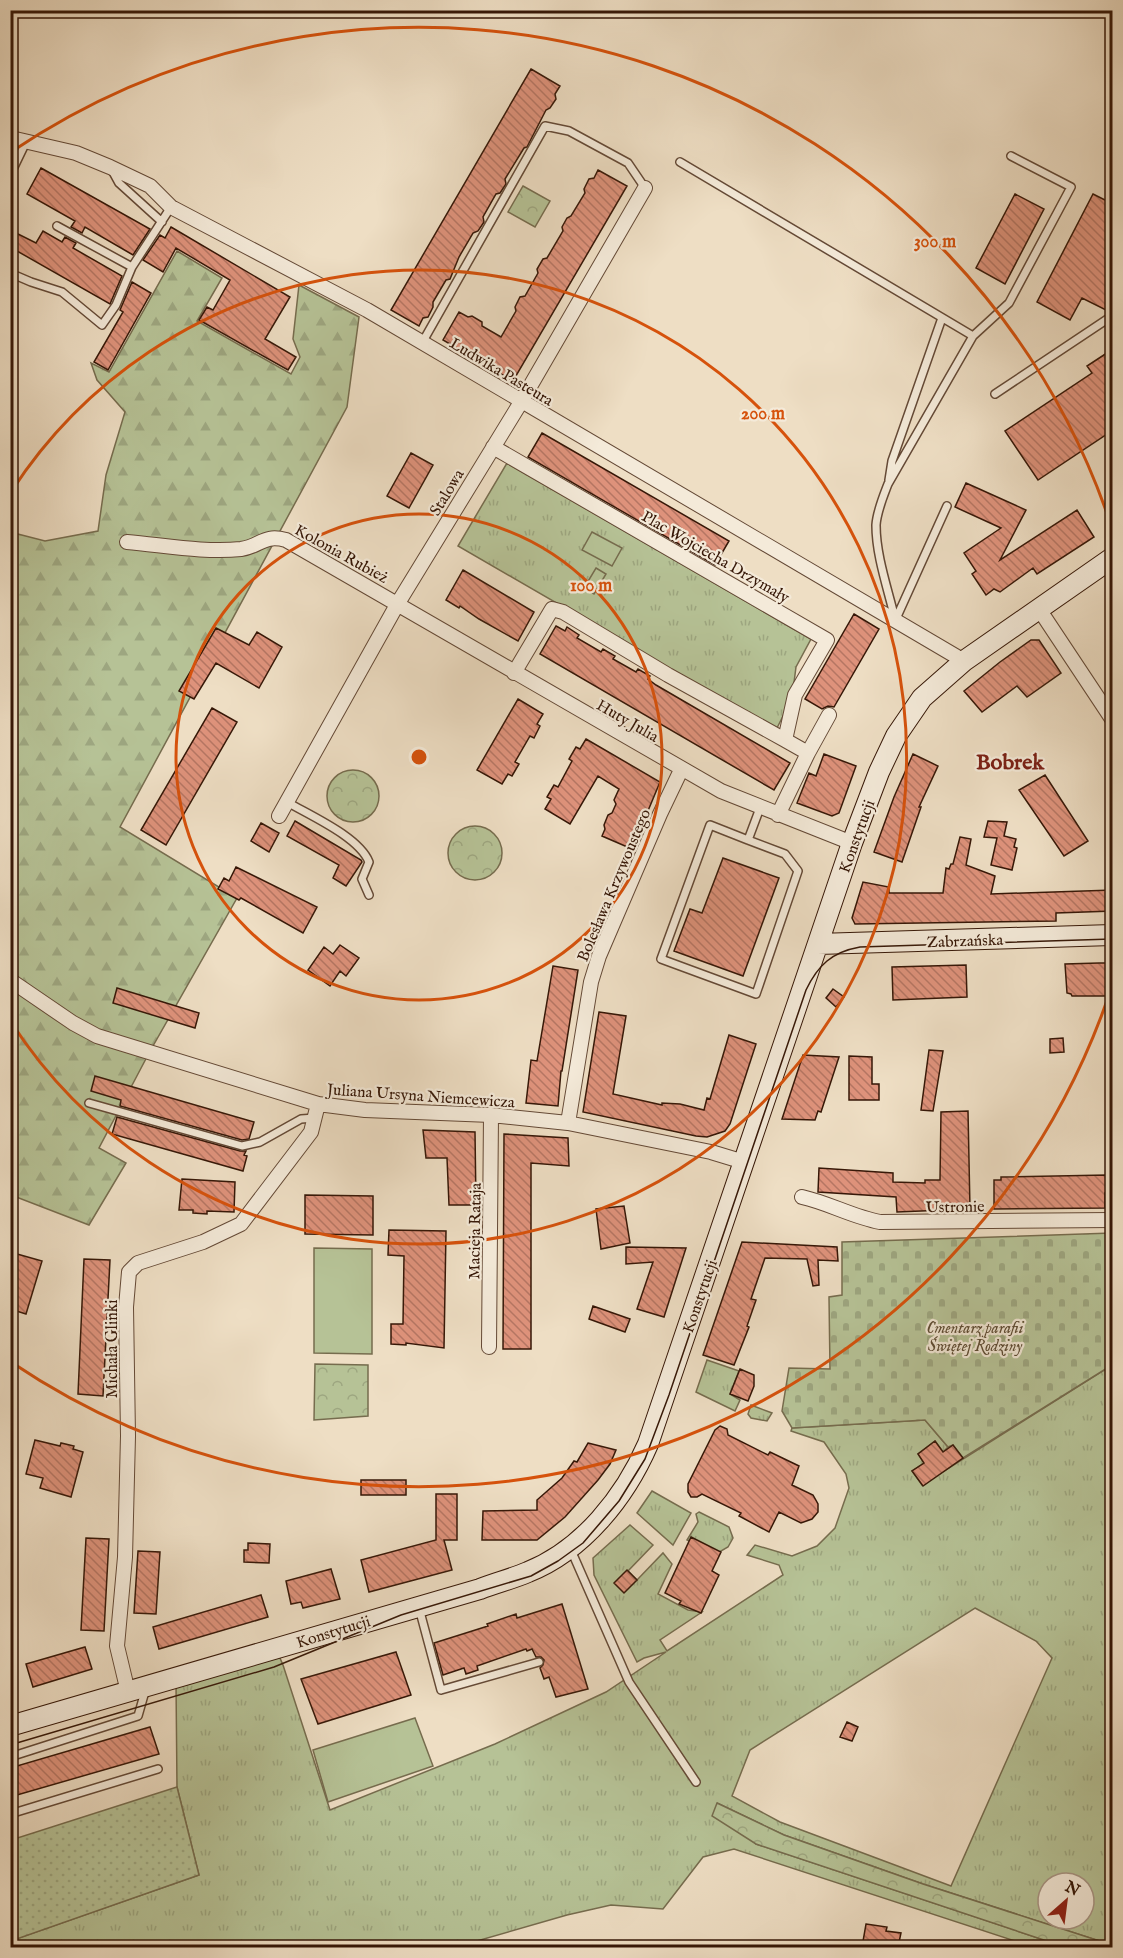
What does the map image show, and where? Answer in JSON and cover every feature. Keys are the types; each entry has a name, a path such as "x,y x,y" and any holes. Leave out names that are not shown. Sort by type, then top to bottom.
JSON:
{"street":[{"name":"Ludwika Pasteura","path":"11,138 76,153 150,186 171,207 367,310 964,661"},
{"name":"Stalowa","path":"279,816 398,603 521,402 645,188"},
{"name":"Plac Wojciecha Drzymały","path":"493,447 827,639 795,695 785,740"},
{"name":"Kolonia Rubież","path":"127,542 243,549 274,537 286,540 398,603"},
{"name":"Konstytucji","path":"10,1726 480,1589 529,1572 570,1548 593,1526 616,1498 642,1457 852,843 879,772 896,736 922,698 964,661 1113,558"},
{"name":"Huty Julia","path":"398,603 681,770 760,808 852,843"},
{"path":"514,673 552,609 563,612 668,675 808,753"},
{"path":"1039,609 1113,719"},
{"path":"778,814 829,715"},
{"name":"Bolesława Krzywoustego","path":"568,1123 591,982 599,956 681,770"},
{"name":"Zabrzańska","path":"818,944 1113,935"},
{"name":"Juliana Ursyna Niemcewicza","path":"10,980 73,1023 97,1036 318,1104 365,1110 491,1115 568,1123 711,1152 744,1162"},
{"name":"Michała Glinki","path":"137,1689 117,1646 125,1557 128,1436 126,1308 129,1272 138,1263 203,1242 241,1224 311,1132 318,1104"},
{"name":"Macieja Rataja","path":"489,1347 491,1115"},
{"name":"Ustronie","path":"802,1197 864,1219 880,1222 1113,1220"}],"lane":[{"path":"422,343 545,126 569,132 628,163 645,188"},
{"path":"10,191 13,169 26,142"},
{"path":"888,484 973,336 1009,303 1071,187 1011,156"},
{"path":"681,162 973,336"},
{"path":"110,167 119,183 162,222"},
{"path":"10,273 62,292 102,325 116,305 132,267 171,207"},
{"path":"57,226 132,267"},
{"path":"995,394 1113,316"},
{"path":"895,621 876,525 892,461 942,318"},
{"path":"895,621 947,506"},
{"path":"287,802 354,842 365,853 369,862 362,879 369,895"},
{"path":"748,840 760,808"},
{"path":"710,825 748,840 785,854 798,871 756,994 661,959 710,825"},
{"path":"89,1103 242,1146 260,1142 301,1119 315,1118"},
{"path":"570,1548 629,1682 696,1782"},
{"path":"418,1606 441,1690 539,1662"},
{"path":"10,1757 138,1716 137,1689"},
{"path":"10,1814 158,1769"}],"green space":[{"path":"523,186 550,201 535,227 508,212"},
{"path":"177,251 222,278 197,321 291,374 300,357 293,339 299,285 359,317 347,407 120,827 237,898 149,1053 99,1148 126,1163 89,1225 11,1195 10,532 45,541 98,531 106,475 125,412 97,380 91,363 109,372"},
{"path":"507,463 811,639 796,667 792,698 776,730 458,546"},
{"path":"592,532 622,548 612,566 582,550"},
{"path":"596,568 606,574 594,594 584,588"},
{"path":"348,770 358,770 367,774 375,782 379,796 375,810 367,818 358,822 348,822 339,818 331,810 327,801 327,791 331,782 339,774"},
{"path":"475,826 485,828 494,834 500,843 502,853 500,863 494,872 485,878 475,880 465,878 456,872 450,863 448,853 450,843 456,834 465,828"},
{"name":"Cmentarz parafii Świętej Rodziny","path":"1112,1233 1112,1365 963,1458 953,1445 948,1447 925,1420 792,1428 782,1411 789,1368 830,1369 829,1297 842,1295 842,1242"},
{"path":"314,1248 372,1249 372,1354 314,1353"},
{"path":"707,1360 739,1371 730,1394 740,1400 735,1411 696,1392"},
{"path":"315,1364 368,1365 368,1416 314,1420"},
{"path":"1112,1365 1112,1945 1069,1931 1096,1931 1096,1871 1036,1871 1036,1920 784,1835 717,1803 756,1844 1065,1947 1033,1947 734,1849 703,1857 663,1909 611,1905 567,1915 456,1947 11,1948 10,1941 199,1875 177,1787 176,1683 276,1649 330,1810 495,1744 606,1692 666,1652 637,1662 594,1575 593,1558 630,1525 653,1545 628,1571 637,1580 663,1553 672,1564 658,1594 688,1610 702,1612 660,1640 667,1651 783,1575 779,1565 747,1555 755,1545 792,1556 817,1546 835,1528 849,1488 846,1474 824,1442 791,1431 792,1428 925,1420 948,1447 943,1452 935,1441 918,1454 924,1463 912,1471 922,1485","holes":["975,1608 1036,1641 1052,1658 951,1886 780,1822 732,1796 750,1750"]},
{"path":"751,1405 772,1413 767,1421 751,1418 748,1414"},
{"path":"652,1491 691,1513 673,1545 637,1513"},
{"path":"699,1512 729,1527 733,1538 728,1547 716,1554 687,1540 698,1522 696,1514"},
{"path":"415,1718 433,1766 328,1802 313,1750"},
{"path":"177,1787 199,1875 11,1941 11,1840"},
{"path":"717,1803 784,1835 1036,1920 1036,1931 1069,1931 1112,1945 1112,1947 1065,1947 756,1844 712,1816"}],"building":[{"path":"531,69 560,86 555,94 556,99 546,110 527,147 524,148 505,179 506,184 500,193 496,194 483,217 484,222 478,231 473,233 450,279 446,280 433,302 428,317 423,318 419,326 391,310"},
{"path":"41,168 150,229 133,255 85,227 82,233 71,227 75,221 27,194"},
{"path":"598,170 627,186 513,381 443,340 459,312 468,317 472,316 482,322 482,326 501,337 516,311 515,307 520,297 525,296 538,273 537,269 543,259 547,258 563,231 562,227 567,218 571,216 585,193 584,189 589,179 594,178"},
{"path":"1015,194 1044,209 1005,284 976,268"},
{"path":"1093,194 1113,204 1113,297 1106,310 1082,298 1070,320 1037,302"},
{"path":"171,227 290,297 265,339 296,357 288,370 199,320 207,307 213,310 230,280 176,248 163,272 143,260 160,235 165,238"},
{"path":"10,230 36,243 43,231 62,242 65,237 76,243 73,248 122,276 110,304 10,247"},
{"path":"132,282 151,293 108,370 94,362 123,312 120,310"},
{"path":"1113,349 1113,430 1038,480 1005,431 1092,373 1087,366"},
{"path":"542,433 729,541 715,565 528,457"},
{"path":"411,453 433,465 409,508 387,496"},
{"path":"966,483 1026,510 1000,560 1077,510 1094,537 1037,574 1033,568 1000,592 994,589 986,595 972,574 976,571 964,553 1001,528 955,507"},
{"path":"463,570 534,612 518,641 446,600"},
{"path":"854,614 879,629 834,707 828,706 822,709 805,699"},
{"path":"556,626 565,631 567,627 579,635 577,638 601,652 603,649 615,656 613,659 636,672 638,669 650,676 648,679 656,685 790,763 774,790 540,654"},
{"path":"216,628 249,645 257,632 282,647 259,688 216,663 194,699 179,691"},
{"path":"1031,640 1039,640 1061,673 1027,697 1017,686 982,712 964,691"},
{"path":"518,699 543,714 537,724 540,726 534,738 530,736 515,762 519,764 512,776 508,774 502,784 477,770"},
{"path":"212,708 237,722 166,845 141,830"},
{"path":"586,739 660,782 632,849 602,836 608,815 612,813 616,804 614,800 619,789 598,776 570,824 545,809 551,799 547,797 554,785 558,787 572,761 569,759 576,747 580,749"},
{"path":"824,754 856,766 839,813 832,816 797,803 809,773 816,776"},
{"path":"913,754 938,766 919,807 921,807 902,862 874,852"},
{"path":"1045,775 1088,841 1064,856 1019,790"},
{"path":"295,821 361,860 362,862 346,886 333,878 339,865 287,836"},
{"path":"988,821 1007,822 1004,836 1016,839 1014,847 1017,848 1012,870 991,865 997,838 984,837"},
{"path":"261,823 279,833 269,852 251,841"},
{"path":"960,837 971,839 966,865 995,876 991,894 1113,890 1113,911 1056,913 1056,921 855,924 852,918 863,882 889,887 889,893 943,893 946,868 949,869 953,864"},
{"path":"723,858 779,878 743,976 674,951 690,909 702,913"},
{"path":"236,867 317,907 303,933 241,898 239,900 218,889 224,878 229,881"},
{"path":"340,945 359,958 346,976 340,971 330,986 308,970 324,947 333,954"},
{"path":"1113,963 1113,990 1108,996 1072,996 1067,993 1065,964"},
{"path":"966,965 967,997 893,1000 892,967"},
{"path":"553,966 578,970 561,1071 558,1106 526,1103 531,1060 537,1061"},
{"path":"117,988 199,1013 195,1028 113,1003"},
{"path":"833,989 844,997 836,1007 826,998"},
{"path":"599,1012 626,1016 613,1094 662,1105 662,1103 680,1104 704,1110 707,1098 710,1099 729,1035 756,1044 730,1124 725,1131 707,1137 696,1136 583,1112"},
{"path":"1063,1038 1064,1052 1050,1053 1050,1039"},
{"path":"929,1050 943,1051 933,1111 921,1110"},
{"path":"803,1055 839,1057 821,1112 818,1111 815,1120 782,1119"},
{"path":"849,1056 872,1057 872,1084 879,1084 879,1100 849,1100"},
{"path":"95,1076 254,1122 249,1139 242,1140 120,1106 121,1100 91,1091"},
{"path":"968,1111 970,1209 897,1212 896,1197 818,1192 819,1168 893,1173 893,1182 925,1183 925,1180 940,1180 941,1112"},
{"path":"117,1117 246,1151 243,1171 112,1134"},
{"path":"423,1130 475,1132 476,1205 449,1205 447,1158 426,1158"},
{"path":"504,1134 568,1138 569,1166 531,1163 531,1349 503,1349"},
{"path":"1107,1175 1105,1208 994,1209 994,1180 1001,1180 1001,1177"},
{"path":"182,1179 235,1182 234,1212 207,1211 207,1214 193,1213 193,1210 179,1210"},
{"path":"305,1195 373,1196 373,1235 305,1234"},
{"path":"624,1206 630,1243 601,1249 596,1209"},
{"path":"389,1230 446,1231 444,1348 406,1343 406,1345 391,1344 391,1324 403,1324 404,1256 388,1255"},
{"path":"742,1242 837,1247 838,1261 818,1260 819,1285 813,1286 807,1259 765,1258 751,1299 756,1300 747,1326 749,1327 734,1365 703,1355"},
{"path":"626,1247 686,1248 664,1317 637,1309 653,1262 626,1264"},
{"path":"10,1252 42,1261 26,1314 10,1309"},
{"path":"84,1259 110,1260 103,1396 78,1394"},
{"path":"593,1306 630,1319 625,1332 589,1319"},
{"path":"740,1369 754,1375 754,1386 748,1401 730,1394"},
{"path":"720,1426 727,1429 728,1435 768,1455 770,1452 799,1466 792,1485 813,1495 818,1504 818,1512 812,1519 801,1523 779,1512 769,1532 739,1516 741,1513 702,1494 691,1497 688,1484 715,1430"},
{"path":"35,1440 60,1446 61,1443 74,1446 73,1449 83,1452 71,1497 40,1488 43,1478 26,1474"},
{"path":"935,1441 943,1452 953,1445 963,1458 923,1486 912,1471 924,1463 918,1454"},
{"path":"588,1443 616,1450 610,1464 598,1480 565,1517 537,1540 482,1540 483,1511 537,1510 537,1500 562,1478 574,1461 577,1462"},
{"path":"361,1480 406,1480 406,1495 361,1495"},
{"path":"436,1494 457,1494 457,1540 444,1540 452,1570 369,1592 361,1560 436,1540"},
{"path":"691,1537 721,1552 712,1571 719,1575 701,1613 679,1604 681,1601 665,1593"},
{"path":"86,1538 109,1539 104,1631 81,1630"},
{"path":"248,1543 270,1544 269,1563 244,1562 244,1550 248,1550"},
{"path":"138,1551 160,1552 156,1614 134,1613"},
{"path":"331,1569 340,1599 303,1608 301,1602 291,1604 286,1581"},
{"path":"627,1570 637,1580 624,1593 614,1583"},
{"path":"261,1595 268,1617 159,1649 153,1627"},
{"path":"562,1604 588,1689 556,1697 549,1677 544,1679 540,1668 544,1660 536,1657 532,1649 477,1666 478,1670 466,1674 464,1668 443,1675 434,1643 488,1626 487,1624 516,1614 517,1618"},
{"path":"85,1647 92,1669 33,1687 26,1664"},
{"path":"396,1652 411,1695 318,1724 301,1679"},
{"path":"847,1722 858,1727 852,1741 840,1737"},
{"path":"150,1727 159,1754 10,1797 10,1768"},
{"path":"866,1924 887,1927 886,1931 901,1933 898,1947 862,1947"}],"tram line":[{"path":"10,1745 274,1667 401,1615 531,1576 558,1561 583,1543 619,1501 645,1459 669,1395 806,990 821,967 841,952 860,947 1112,939"}],"district":[{"name":"Bobrek","path":"1010,761"}]}
